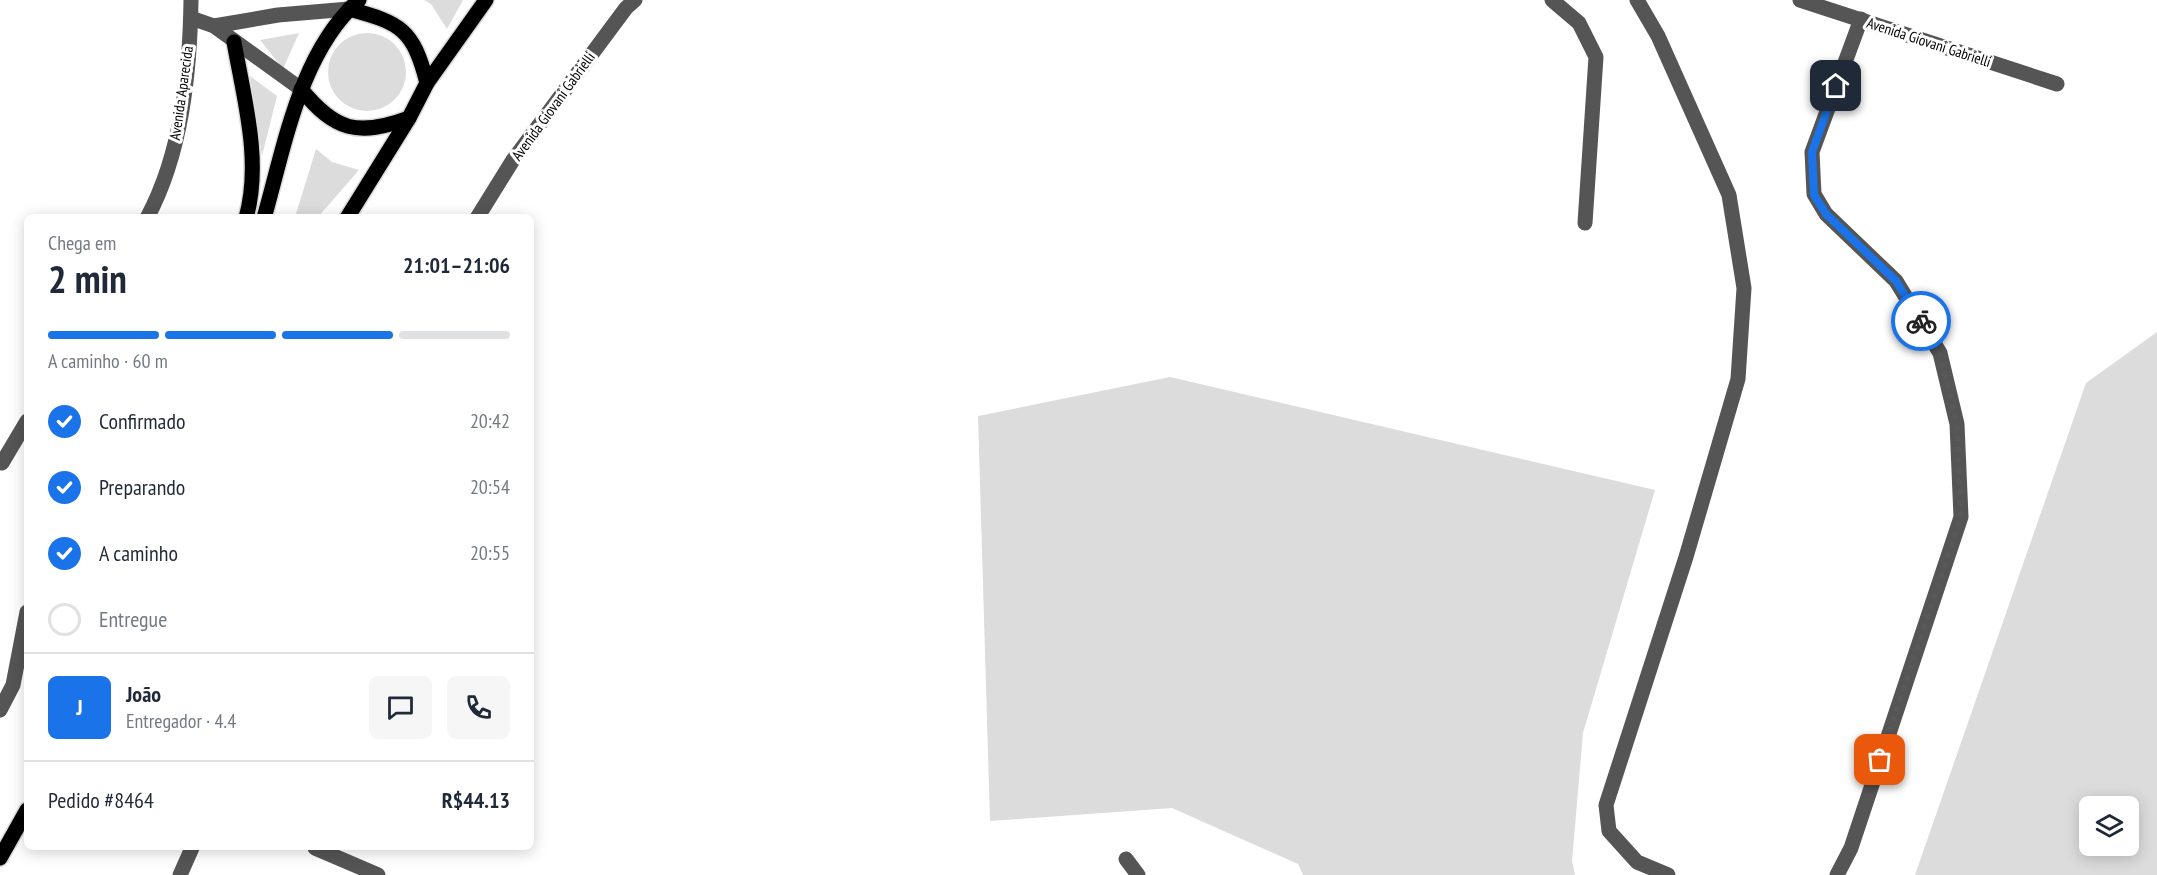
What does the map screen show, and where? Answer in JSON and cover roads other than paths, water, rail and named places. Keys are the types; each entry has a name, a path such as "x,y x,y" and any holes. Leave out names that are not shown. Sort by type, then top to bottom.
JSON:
{"main road":[{"path":"349,214 409,118 427,83 486,0"},
{"path":"265,214 301,89 310,67 324,42 354,4 392,22 405,33 414,45 427,83"},
{"path":"234,42 249,125 252,156 253,178 247,214"},
{"path":"301,89 326,117 346,126 379,127 409,118"},
{"path":"0,858 24,815"}],"street":[{"name":"Avenida Aparecida","path":"149,214 171,156 180,116 186,83 191,0"},
{"name":"Avenida Giovani Gabrielli","path":"479,214 513,160 626,8 635,0"},
{"path":"1552,0 1579,23 1596,57 1585,223"},
{"path":"1637,0 1658,36 1729,195 1744,288 1738,379 1686,557 1606,805 1609,831 1637,862 1668,875"},
{"name":"Avenida Giovani Gabrielli","path":"1800,0 2057,84"},
{"path":"214,26 354,4"},
{"path":"191,18 214,26 301,89"},
{"path":"1837,875 1851,848 1961,517 1957,424 1940,353 1896,281 1826,214 1814,195 1812,152 1861,20"},
{"path":"2,463 24,427"},
{"path":"0,710 13,685 24,628"},
{"path":"180,875 191,850"},
{"path":"320,850 378,875"},
{"path":"1126,859 1138,875"}]}
